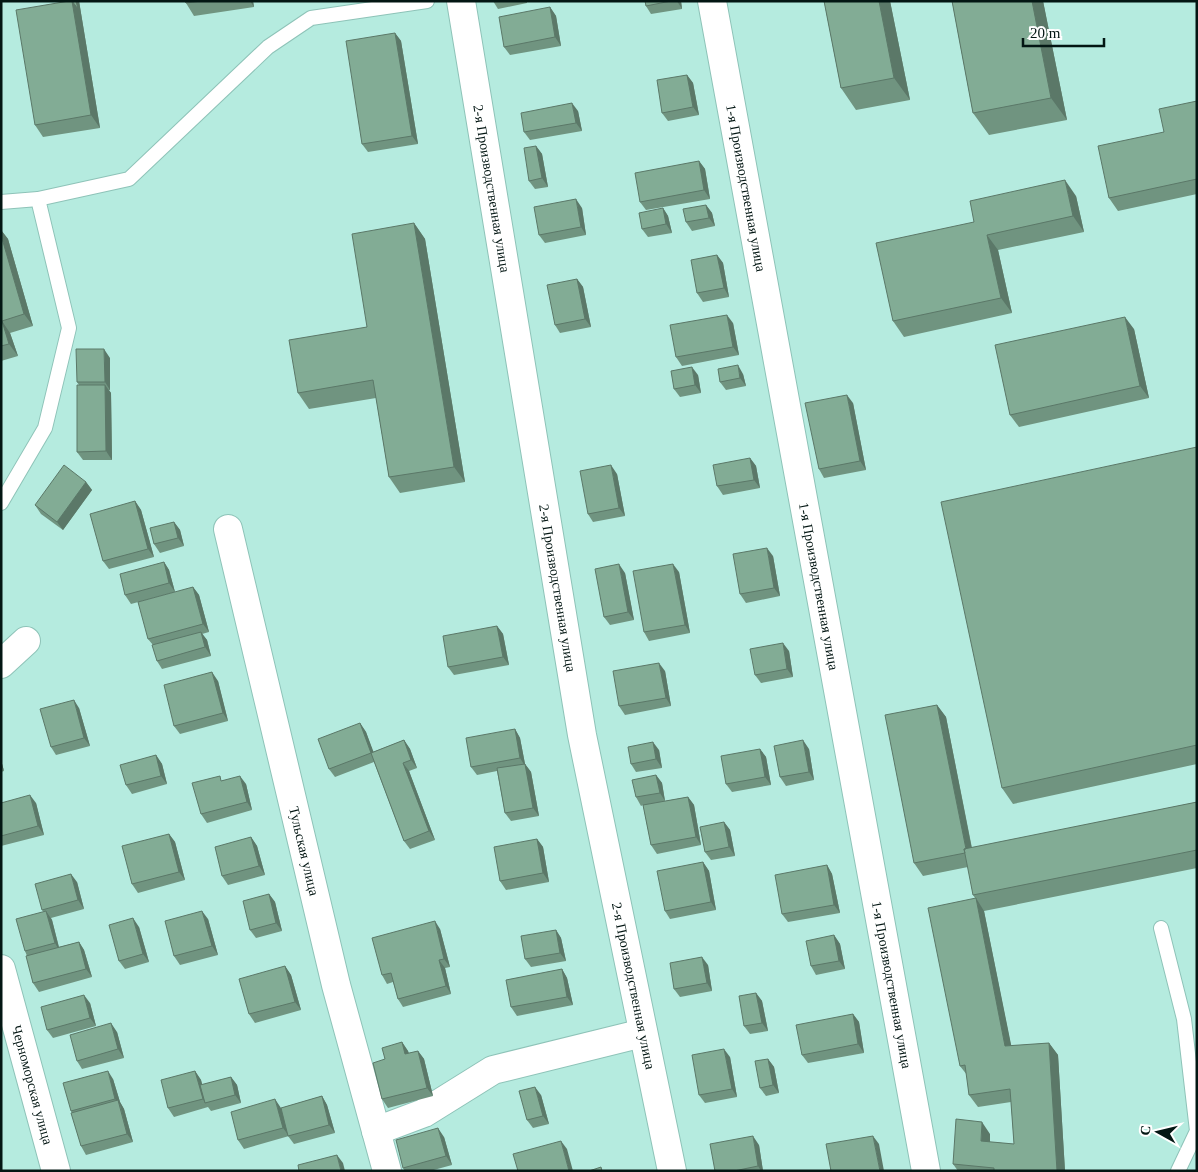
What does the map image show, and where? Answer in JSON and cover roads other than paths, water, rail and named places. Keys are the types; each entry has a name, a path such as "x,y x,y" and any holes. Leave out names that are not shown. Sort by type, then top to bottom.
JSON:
{"street":[{"name":"2-я Производственная улица","path":"462,1 582,735 672,1171"},
{"name":"1-я Производственная улица","path":"712,1 926,1171"},
{"name":"Тульская улица","path":"228,530 336,985 387,1171"},
{"path":"1,664 26,641"},
{"name":"Черноморская улица","path":"1,969 56,1171"},
{"path":"376,1131 424,1113 493,1070 643,1033"}],"lane":[{"path":"1,202 38,199 129,179 268,48 311,18 426,1"},
{"path":"1,504 45,428 69,328 38,199"},
{"path":"1161,928 1184,1020 1197,1131 1178,1171"}]}
